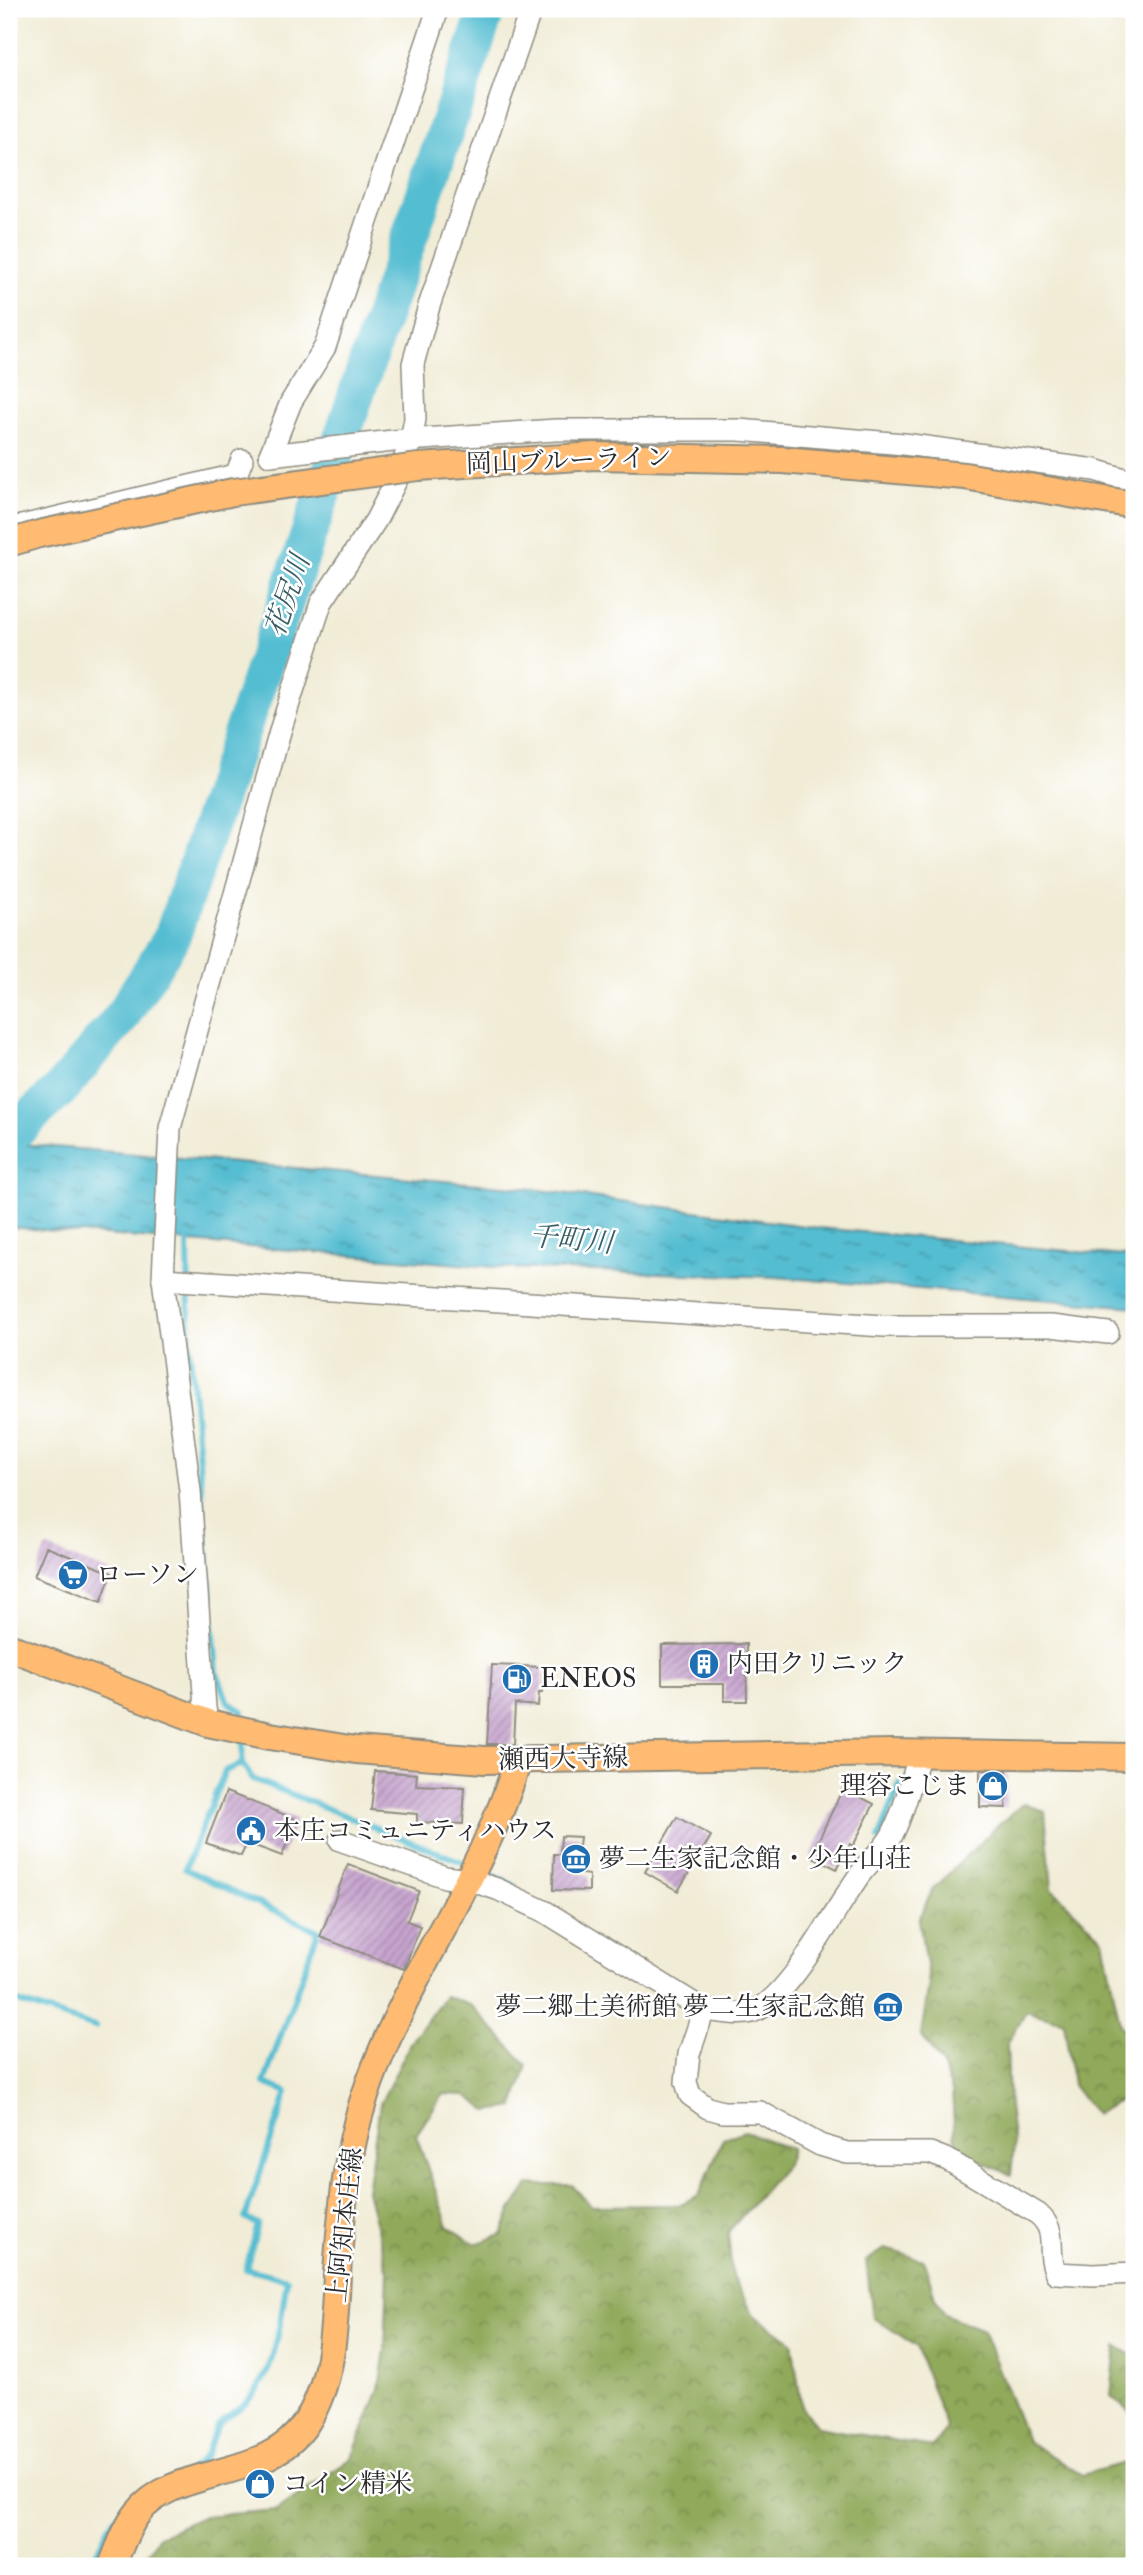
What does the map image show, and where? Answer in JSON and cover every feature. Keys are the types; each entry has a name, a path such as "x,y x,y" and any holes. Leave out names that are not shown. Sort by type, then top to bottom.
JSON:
{"main road":[{"name":"岡山ブルーライン","path":"9,543 233,492 418,467 595,456 783,460 965,477 1134,505"},
{"name":"瀬西大寺線","path":"9,1647 215,1725 270,1737 356,1750 449,1759 518,1760 920,1754 1134,1757"},
{"name":"上阿知本庄線","path":"112,2566 138,2513 162,2493 265,2459 284,2448 314,2410 325,2381 332,2348 344,2190 363,2101 396,2020 473,1871 511,1786 518,1760"}],"street":[{"path":"438,9 325,348 291,402 270,455 402,440 556,430 739,430 904,444 1095,470 1134,482"},
{"path":"215,1725 205,1708 190,1491 163,1279 167,1142 281,728 321,603 376,520 398,477 402,440 415,419 414,364 429,306 531,9"},
{"path":"9,529 236,475 242,460"},
{"path":"163,1279 884,1326 1051,1326 1108,1333"},
{"path":"340,1840 445,1877 473,1871 497,1889 544,1911 704,2010 751,2013 785,1985 815,1946 862,1873 882,1850 893,1833 920,1754"},
{"path":"704,2010 689,2054 686,2082 690,2095 708,2108 723,2112 760,2112 820,2145 847,2153 930,2153 948,2160 1038,2214 1049,2224 1052,2236 1051,2261 1056,2273 1134,2273"}],"green space":[{"path":"1024,1803 1045,1812 1052,1889 1103,1939 1120,2025 1134,2041 1134,2062 1128,2096 1095,2114 1073,2085 1064,2022 1026,2011 1007,2044 1009,2106 1014,2146 1011,2175 976,2159 955,2141 952,2091 941,2063 921,2035 929,1985 919,1919 932,1890"},
{"path":"445,1996 472,2006 527,2065 514,2107 488,2111 466,2095 443,2094 416,2135 448,2226 475,2244 502,2235 511,2211 529,2185 572,2185 591,2206 679,2205 699,2195 723,2139 744,2131 791,2149 786,2165 728,2232 732,2277 754,2315 792,2342 802,2408 817,2427 932,2447 947,2429 916,2346 873,2317 866,2261 885,2249 924,2260 935,2298 944,2314 983,2330 1027,2441 1082,2475 1134,2460 1134,2566 139,2566 159,2536 204,2516 277,2510 352,2458 379,2389 385,2351 388,2271 367,2191 380,2104 412,2040"},
{"path":"1116,2346 1134,2356 1134,2415 1111,2396"}],"water":[{"name":"千町川","path":"9,1143 525,1188 819,1228 1134,1257 1134,1307 776,1277 507,1268 9,1227"}],"building":[{"name":"ローソン","path":"46,1547 112,1573 101,1602 34,1576"},
{"name":"内田クリニック","path":"746,1644 747,1701 724,1701 724,1684 662,1684 662,1645"},
{"path":"492,1665 543,1667 542,1693 539,1693 538,1706 515,1704 513,1744 487,1744"},
{"name":"理容こじま","path":"980,1770 1007,1771 1006,1808 980,1807"},
{"path":"375,1771 417,1774 416,1785 465,1787 463,1824 417,1822 417,1814 371,1810"},
{"path":"843,1788 874,1804 853,1846 850,1844 837,1869 811,1856"},
{"name":"本庄コミュニティハウス","path":"226,1792 296,1819 282,1856 247,1843 241,1856 206,1843"},
{"path":"677,1817 711,1836 678,1891 645,1872"},
{"path":"561,1836 580,1837 576,1873 589,1875 589,1891 553,1890 554,1854 560,1854"},
{"path":"348,1864 419,1891 407,1921 420,1926 404,1969 320,1937"}],"waterway":[{"name":"花尻川","path":"9,1137 59,1091 120,1019 172,937 487,9"},
{"path":"188,1235 189,1342 217,1673 228,1702 243,1711 243,1723"},
{"path":"243,1737 242,1764 253,1779 467,1864"},
{"path":"191,2469 203,2458 218,2425 245,2404 258,2388 266,2374 276,2343 287,2279 246,2269 258,2224 245,2218 287,2092 264,2083 318,1931 185,1869 225,1771 242,1764"},
{"path":"879,1839 900,1784"},
{"path":"481,1870 515,1886"},
{"path":"9,1999 95,2027"},
{"path":"91,2566 116,2517 140,2495"}],"place":[{"name":"ローソン","path":"73,1575"},
{"name":"内田クリニック","path":"704,1664"},
{"name":"ENEOS","path":"517,1679"},
{"name":"理容こじま","path":"993,1786"},
{"name":"本庄コミュニティハウス","path":"251,1831"},
{"name":"夢二生家記念館・少年山荘","path":"576,1859"},
{"name":"夢二郷土美術館 夢二生家記念館","path":"888,2007"},
{"name":"コイン精米","path":"260,2484"}]}
